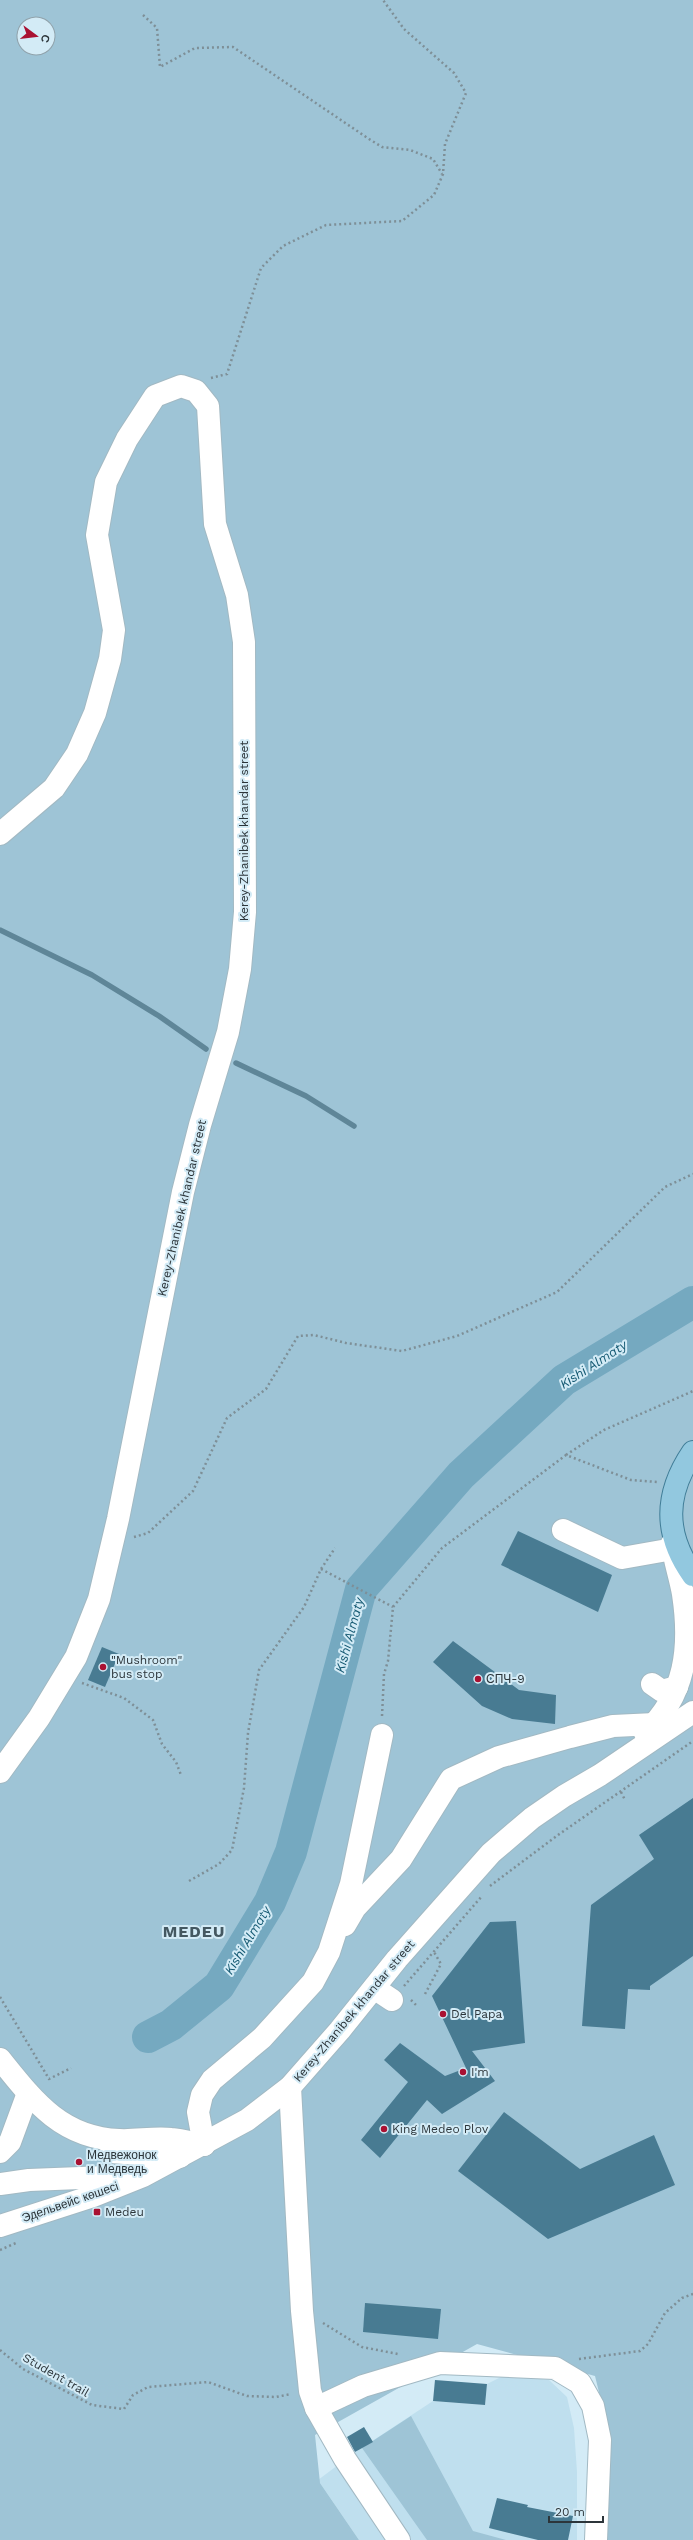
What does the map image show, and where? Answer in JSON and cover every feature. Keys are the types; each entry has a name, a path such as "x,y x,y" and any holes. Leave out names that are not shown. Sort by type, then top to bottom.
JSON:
{"main road":[{"name":"Kerey-Zhanibek khandar street","path":"693,1452 675,1484 671,1502 670,1519 679,1548 693,1575"}],"street":[{"path":"0,834 54,788 77,754 94,713 110,659 114,630 97,535 106,482 127,439 155,396 181,386"},
{"name":"Kerey-Zhanibek khandar street","path":"0,1772 39,1718 76,1658 100,1599 118,1519 183,1192 200,1125 228,1032 240,969 245,912 243,636 237,595 214,524 208,406 196,392 181,386"},
{"name":"Kerey-Zhanibek khandar street","path":"600,1775 655,1724 677,1687 685,1662 688,1631 673,1549 670,1519"},
{"path":"563,1530 622,1558 673,1549"},
{"path":"652,1684 662,1691 677,1687"},
{"name":"Kerey-Zhanibek khandar street","path":"204,2145 247,2120 290,2087 491,1853 532,1818 600,1775 693,1712"},
{"path":"0,2082 25,2100 68,2127 94,2138 119,2140 170,2138 204,2145 198,2112 202,2095 212,2080 262,2038 313,1982 355,1908 401,1859 451,1779 499,1757 570,1736 613,1726 655,1724"},
{"path":"329,1952 351,1884 382,1735"},
{"path":"374,1988 392,2000"},
{"path":"0,2058 25,2100 43,2126 73,2143 112,2152 180,2157"},
{"path":"290,2087 302,2311 313,2400 349,2465 399,2540"},
{"path":"0,2152 10,2142 25,2100"},
{"name":"Эдельвейс көшесі","path":"0,2226 93,2196 143,2176 204,2145"},
{"path":"0,2184 29,2180 143,2176"},
{"path":"313,2400 440,2363 554,2368 580,2383 593,2406 600,2440 596,2540"}],"path":[{"path":"181,386 227,374 261,268 283,246 326,225 402,221 434,195 443,174 445,144 466,93 454,73 404,29 383,0"},
{"path":"143,15 157,28 160,67 195,48 233,47 382,147 410,150 433,159 443,174"},
{"path":"128,1539 148,1533 193,1491 227,1418 266,1389 298,1336 314,1335 346,1343 402,1351 457,1336 557,1292 665,1187 693,1174"},
{"path":"382,1735 384,1674 388,1661 393,1607 442,1548 566,1456 604,1430 693,1391"},
{"path":"566,1456 631,1480 675,1484"},
{"path":"189,1881 219,1864 232,1850 244,1788 248,1733 259,1670 304,1607 321,1569 335,1548"},
{"path":"321,1569 393,1607"},
{"path":"78,1682 124,1698 153,1720 162,1744 176,1762 181,1775"},
{"path":"392,2000 491,1885 693,1741"},
{"path":"621,1792 625,1800"},
{"path":"425,1994 441,1964 434,1952"},
{"path":"0,1997 49,2079 71,2068"},
{"path":"554,2368 564,2362 588,2357 640,2351 648,2344 665,2313 682,2298 693,2294"},
{"path":"302,2311 362,2347 404,2356"},
{"name":"Student trail","path":"0,2350 24,2369 92,2405 124,2409 133,2395 148,2387 208,2382 247,2396 313,2400"}],"shaded area":[{"path":"0,0 693,0 693,2540 608,2540 608,2429 595,2376 477,2344 315,2435 320,2483 359,2540 0,2540"},
{"path":"505,2375 549,2380 567,2397 574,2428 577,2472 577,2540 359,2540 318,2480 354,2453 433,2401 485,2405 487,2384"},
{"path":"411,2416 473,2531 506,2540 427,2540 362,2448"}],"building":[{"path":"518,1531 612,1575 598,1612 501,1565"},
{"name":"СПЧ-9","path":"453,1641 519,1690 556,1695 555,1724 512,1719 482,1706 433,1662"},
{"name":"\"Mushroom\" bus stop","path":"102,1647 119,1654 105,1687 88,1680"},
{"path":"693,1798 693,1956 650,1986 650,1990 628,1989 625,2029 582,2026 591,1905 654,1859 639,1835"},
{"path":"516,1921 525,2043 472,2051 495,2081 442,2114 427,2100 380,2158 361,2140 408,2082 384,2060 400,2043 445,2076 466,2068 432,1996 490,1922"},
{"path":"504,2112 580,2169 654,2135 675,2185 548,2239 458,2171"},
{"path":"365,2303 441,2309 438,2339 363,2332"},
{"path":"435,2380 487,2384 485,2405 433,2401"},
{"path":"364,2427 373,2442 355,2452 347,2437"},
{"path":"497,2498 528,2505 527,2507 573,2516 568,2540 538,2540 489,2528"}],"waterway":[{"path":"0,930 92,975 159,1016 206,1049"},
{"path":"236,1063 306,1096 354,1126"},
{"name":"Kіshі Almaty","path":"148,2037 171,2025 219,1986 270,1902 291,1852 361,1589 461,1475 564,1380 693,1302"}],"place":[{"name":"\"Mushroom\" bus stop","path":"103,1667"},
{"name":"СПЧ-9","path":"478,1679"},
{"name":"Del Papa","path":"443,2014"},
{"name":"I'm","path":"463,2072"},
{"name":"King Medeo Plov","path":"384,2129"},
{"name":"Медвежонок и Медведь","path":"79,2162"},
{"name":"Medeu","path":"97,2212"}],"district":[{"name":"MEDEU","path":"194,1931"}]}
